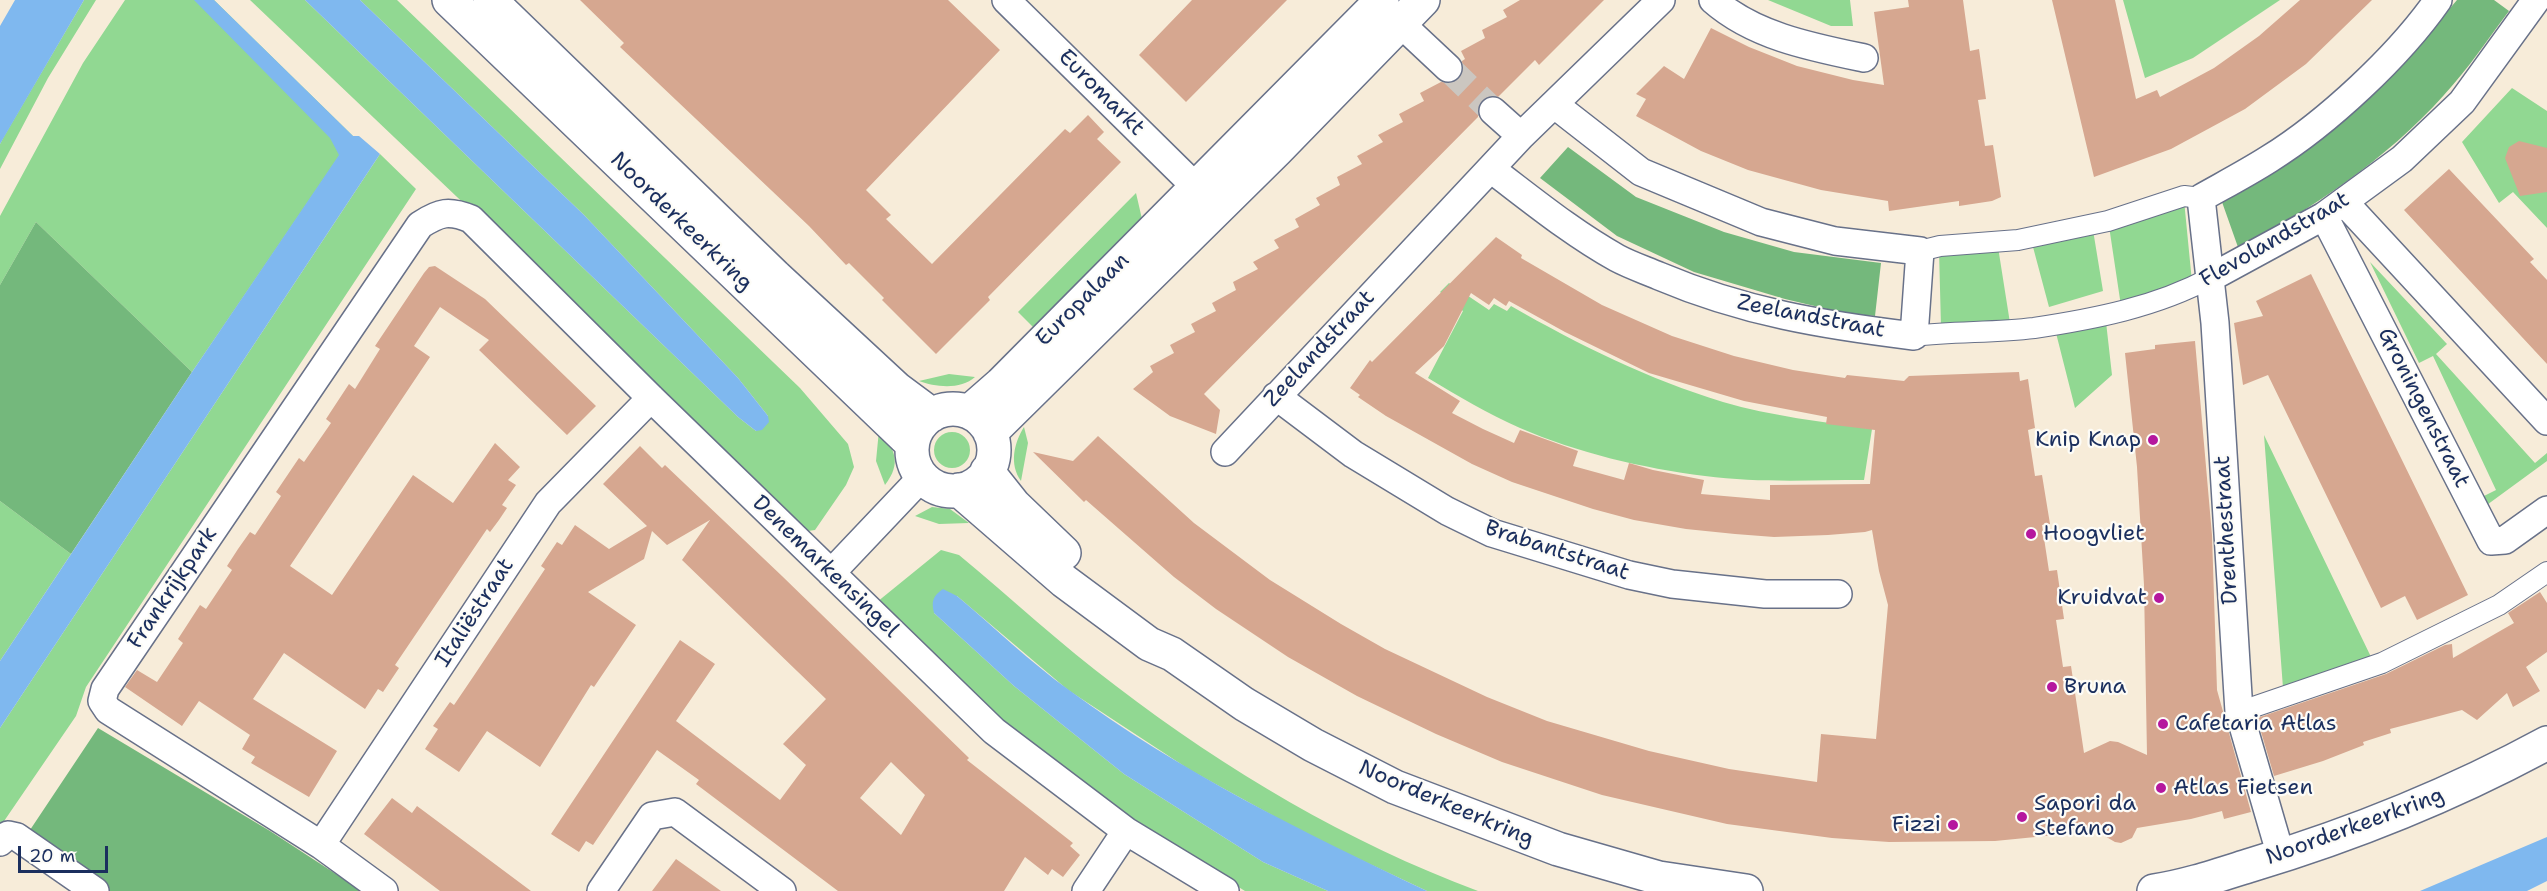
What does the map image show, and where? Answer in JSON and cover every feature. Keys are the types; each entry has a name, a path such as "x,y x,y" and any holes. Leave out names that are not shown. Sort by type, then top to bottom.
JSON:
{"street":[{"name":"Noorderkeerkring","path":"449,0 912,444"},
{"name":"Noorderkeerkring","path":"490,0 775,276 897,390 932,415"},
{"name":"Euromarkt","path":"1006,0 1207,197"},
{"name":"Europalaan","path":"979,423 1001,384 1207,197 1387,9 1424,0"},
{"name":"Zeelandstraat","path":"1225,452 1521,136 1661,0"},
{"path":"1713,0 1726,12 1783,39 1864,58"},
{"path":"1555,105 1641,172 1761,222 1835,241 1920,251 1940,246 2018,240 2100,223 2184,196 2201,198 2270,158 2338,107 2418,28 2438,0"},
{"name":"Flevolandstraat","path":"2112,313 2152,304 2210,278 2334,209 2402,159 2462,102 2536,0"},
{"path":"1387,9 1448,68"},
{"path":"1493,111 1521,136"},
{"name":"Zeelandstraat","path":"1491,169 1555,217 1618,258 1691,289 1762,312 1835,327 1914,336 2033,328 2112,313"},
{"name":"Drenthestraat","path":"2201,198 2215,323 2239,712 2281,856"},
{"path":"2334,209 2547,421"},
{"name":"Groningenstraat","path":"2334,209 2491,541 2505,540 2547,510"},
{"name":"Denemarkensingel","path":"453,211 471,219 651,398 994,731 1126,831 1225,891"},
{"name":"Frankrijkpark","path":"384,891 321,845 108,710 102,701 105,689 420,225 432,217 453,211"},
{"name":"Zeelandstraat","path":"1914,336 1920,251"},
{"name":"Brabantstraat","path":"1276,396 1353,454 1447,511 1491,534 1629,575 1672,584 1765,594 1839,594"},
{"name":"Italiëstraat","path":"321,845 548,503 651,398"},
{"path":"950,409 979,423 993,452 987,471 975,484 959,490 939,488 922,477 913,458 912,444 919,427 932,415 950,409"},
{"name":"Noorderkeerkring","path":"987,471 1014,505 1077,566 1160,633 1172,654"},
{"path":"831,573 922,477"},
{"name":"Noorderkeerkring","path":"959,490 1064,581 1139,637 1172,654 1245,704 1313,744 1395,787 1558,849 1696,888 1743,891"},
{"path":"2239,712 2382,663 2499,604 2547,572"},
{"name":"Noorderkeerkring","path":"2154,891 2179,886 2281,856 2427,802 2475,781 2547,742"},
{"path":"601,891 652,816 675,812 782,891"},
{"path":"1086,891 1126,831"},
{"path":"0,842 8,835 17,837 95,891"}],"green space":[{"path":"84,0 96,0 48,78 0,169 0,144"},
{"path":"125,0 214,0 353,136 192,372 36,222 0,285 0,216 83,63"},
{"path":"250,0 305,0 738,417 756,431 768,416 738,378 584,215 360,0 397,0 800,388 848,444 854,467 846,485 815,530 808,531"},
{"path":"1768,0 1850,0 1853,26 1831,26"},
{"path":"2123,0 2280,0 2193,58 2145,78"},
{"path":"2457,0 2494,0 2509,11 2453,85 2398,141 2321,199 2239,250 2222,202 2296,158 2337,127 2385,82"},
{"path":"2512,88 2547,111 2547,228 2513,192 2499,203 2462,142"},
{"path":"1568,147 1636,197 1724,232 1794,252 1881,263 1875,316 1844,313 1785,299 1694,272 1617,236 1540,178"},
{"path":"380,154 416,189 86,687 76,716 0,827 0,728"},
{"path":"1136,193 1142,219 1037,331 1018,312"},
{"path":"2184,200 2192,282 2121,306 2109,226"},
{"path":"36,222 192,372 71,554 0,501 0,285"},
{"path":"2093,230 2103,291 2049,307 2033,247"},
{"path":"1998,247 2010,323 1941,327 1939,250"},
{"path":"2370,262 2447,344 2436,354 2535,463 2547,453 2547,461 2480,510 2476,500 2496,490 2433,356 2419,363"},
{"path":"1449,283 1489,310 1494,304 1507,311 1511,306 1614,360 1695,393 1760,411 1872,429 1864,480 1744,480 1681,473 1587,452 1508,423 1428,378 1463,311 1440,292"},
{"path":"2106,322 2112,375 2075,408 2056,333"},
{"path":"949,374 975,377 955,386 933,385 919,381"},
{"path":"1024,427 1028,443 1021,481 1015,468 1014,454"},
{"path":"879,430 892,450 895,463 885,485 876,461"},
{"path":"952,432 964,438 970,450 964,462 952,468 940,462 934,450 940,438"},
{"path":"2264,435 2372,659 2283,688"},
{"path":"0,501 71,554 0,661"},
{"path":"932,507 950,509 969,523 939,524 915,516"},
{"path":"941,550 959,555 1096,670 1158,717 1245,775 1335,827 1429,872 1478,891 1427,891 1308,835 1190,770 1068,690 957,596 934,613 1014,686 1124,774 1263,862 1328,891 1245,891 1094,798 982,702 877,602"},
{"path":"98,728 270,831 362,891 108,891 26,836"}],"water":[{"path":"15,0 84,0 0,144 0,26"},
{"path":"194,0 214,0 353,136 359,136 380,154 0,728 0,661 339,155 330,138"},
{"path":"305,0 360,0 584,215 738,378 768,416 769,422 762,430 756,431 738,417"},
{"path":"943,589 957,596 1055,679 1154,748 1243,799 1427,891 1328,891 1263,862 1124,774 1014,686 934,613 934,599"},
{"path":"2547,837 2547,881 2527,891 2420,891"}],"building":[{"path":"580,0 948,0 1000,50 866,190 891,215 886,219 932,264 1065,129 1070,133 1088,115 1104,132 1097,139 1121,162 988,297 990,300 936,354 849,263 846,265 809,226 620,47 624,43"},
{"path":"1192,0 1287,0 1186,102 1139,55"},
{"path":"1520,0 1604,0 1539,65 1535,60 1498,97 1489,96 1482,100 1478,108 1478,117 1204,394 1220,410 1216,434 1170,416 1133,389 1153,372 1150,366 1174,353 1170,345 1195,332 1191,324 1216,311 1212,303 1236,290 1233,282 1258,269 1253,262 1279,248 1274,240 1299,227 1295,219 1320,205 1316,198 1340,185 1337,177 1362,164 1357,156 1383,142 1378,135 1403,122 1399,114 1424,101 1420,93 1441,82 1452,83 1459,79 1463,71 1462,61 1465,59 1461,51 1485,38 1482,30 1507,17 1503,10"},
{"path":"1908,0 1963,0 1970,51 1979,49 1986,99 1978,100 1985,146 1993,145 2001,197 1992,201 1959,206 1959,201 1889,211 1888,201 1821,190 1748,170 1701,151 1636,116 1646,99 1636,94 1664,66 1684,79 1711,28 1749,47 1797,66 1884,85 1874,12 1909,7"},
{"path":"2052,0 2115,0 2136,99 2157,90 2160,97 2214,68 2259,36 2300,0 2372,0 2306,64 2245,109 2171,149 2094,177"},
{"path":"2519,141 2547,148 2547,192 2520,196 2505,158 2509,147"},
{"path":"2449,169 2534,259 2530,262 2547,280 2547,364 2404,210"},
{"path":"1496,237 1522,255 1521,258 1602,305 1672,336 1734,356 1793,370 1845,378 1847,375 1904,381 1909,376 2019,372 2020,381 2028,379 2035,428 2028,430 2035,476 2042,475 2050,524 2042,525 2049,571 2057,570 2064,619 2056,620 2063,667 2071,666 2084,753 2110,741 2118,742 2147,755 2144,585 2137,467 2125,353 2155,349 2155,345 2195,341 2212,535 2217,690 2251,812 2224,819 2222,811 2137,828 2132,838 2121,843 2096,831 1995,841 1889,842 1832,838 1727,824 1602,795 1502,762 1436,734 1357,696 1288,657 1216,609 1174,577 1086,500 1084,502 1033,452 1073,461 1098,436 1194,523 1270,580 1385,649 1487,697 1547,721 1649,751 1729,769 1817,782 1821,734 1876,739 1888,605 1872,530 1828,535 1774,537 1686,529 1634,520 1593,509 1512,482 1472,464 1386,416 1358,397 1360,395 1350,388 1370,360 1372,362","holes":["1471,293 1489,305 1494,298 1506,306 1509,301 1565,332 1649,373 1744,401 1827,417 1826,424 1875,430 1870,484 1770,485 1770,500 1701,494 1704,480 1629,463 1624,480 1573,466 1578,451 1520,430 1514,443 1483,429 1452,413 1460,401 1415,373 1444,346"]},
{"path":"435,266 485,299 596,406 567,435 479,350 489,340 440,307 414,346 430,357 290,566 332,595 413,475 453,503 495,443 520,467 508,480 516,485 502,505 507,508 499,520 490,532 487,529 395,665 399,668 383,692 378,689 365,709 284,653 253,699 337,751 309,797 251,763 255,757 242,749 250,735 199,701 182,726 125,687 137,670 157,682 183,643 178,639 200,605 206,609 232,570 227,566 238,549 250,532 255,535 281,496 276,492 299,458 304,462 331,423 326,419 349,384 355,389 380,349 375,346 424,273 429,267"},
{"path":"2311,274 2468,595 2417,620 2405,596 2381,608 2268,375 2243,385 2234,323 2263,316 2256,301"},
{"path":"640,446 662,468 665,465 969,758 967,760 1073,843 1070,846 1080,855 1063,877 1052,869 1048,875 1025,857 1004,891 838,891 696,784 699,780 657,750 593,845 586,841 579,852 551,834 680,640 715,664 676,721 780,800 806,765 783,744 826,699 682,560 710,520 667,545 652,531 644,559 588,592 636,625 594,687 591,685 540,767 487,731 459,772 425,749 438,729 433,726 450,702 454,705 473,677 545,569 541,566 557,542 562,545 575,525 609,549 647,526 603,484","holes":["891,762 925,795 901,835 860,798"]},
{"path":"2540,592 2547,603 2547,652 2526,667 2540,691 2513,707 2507,693 2477,720 2462,710 2390,729 2391,733 2363,742 2364,745 2274,776 2257,718 2386,674 2445,645 2452,644 2453,658 2514,623 2508,613"},
{"path":"392,798 412,813 417,806 531,891 440,891 364,834"},
{"path":"676,859 721,891 652,891"}],"tunnel":[{"path":"1448,68 1493,111"}],"place":[{"name":"Knip Knap","path":"2153,440"},
{"name":"Hoogvliet","path":"2031,534"},
{"name":"Kruidvat","path":"2159,598"},
{"name":"Bruna","path":"2052,687"},
{"name":"Cafetaria Atlas","path":"2163,724"},
{"name":"Atlas Fietsen","path":"2161,788"},
{"name":"Sapori da Stefano","path":"2022,817"},
{"name":"Fizzi","path":"1953,825"}]}
